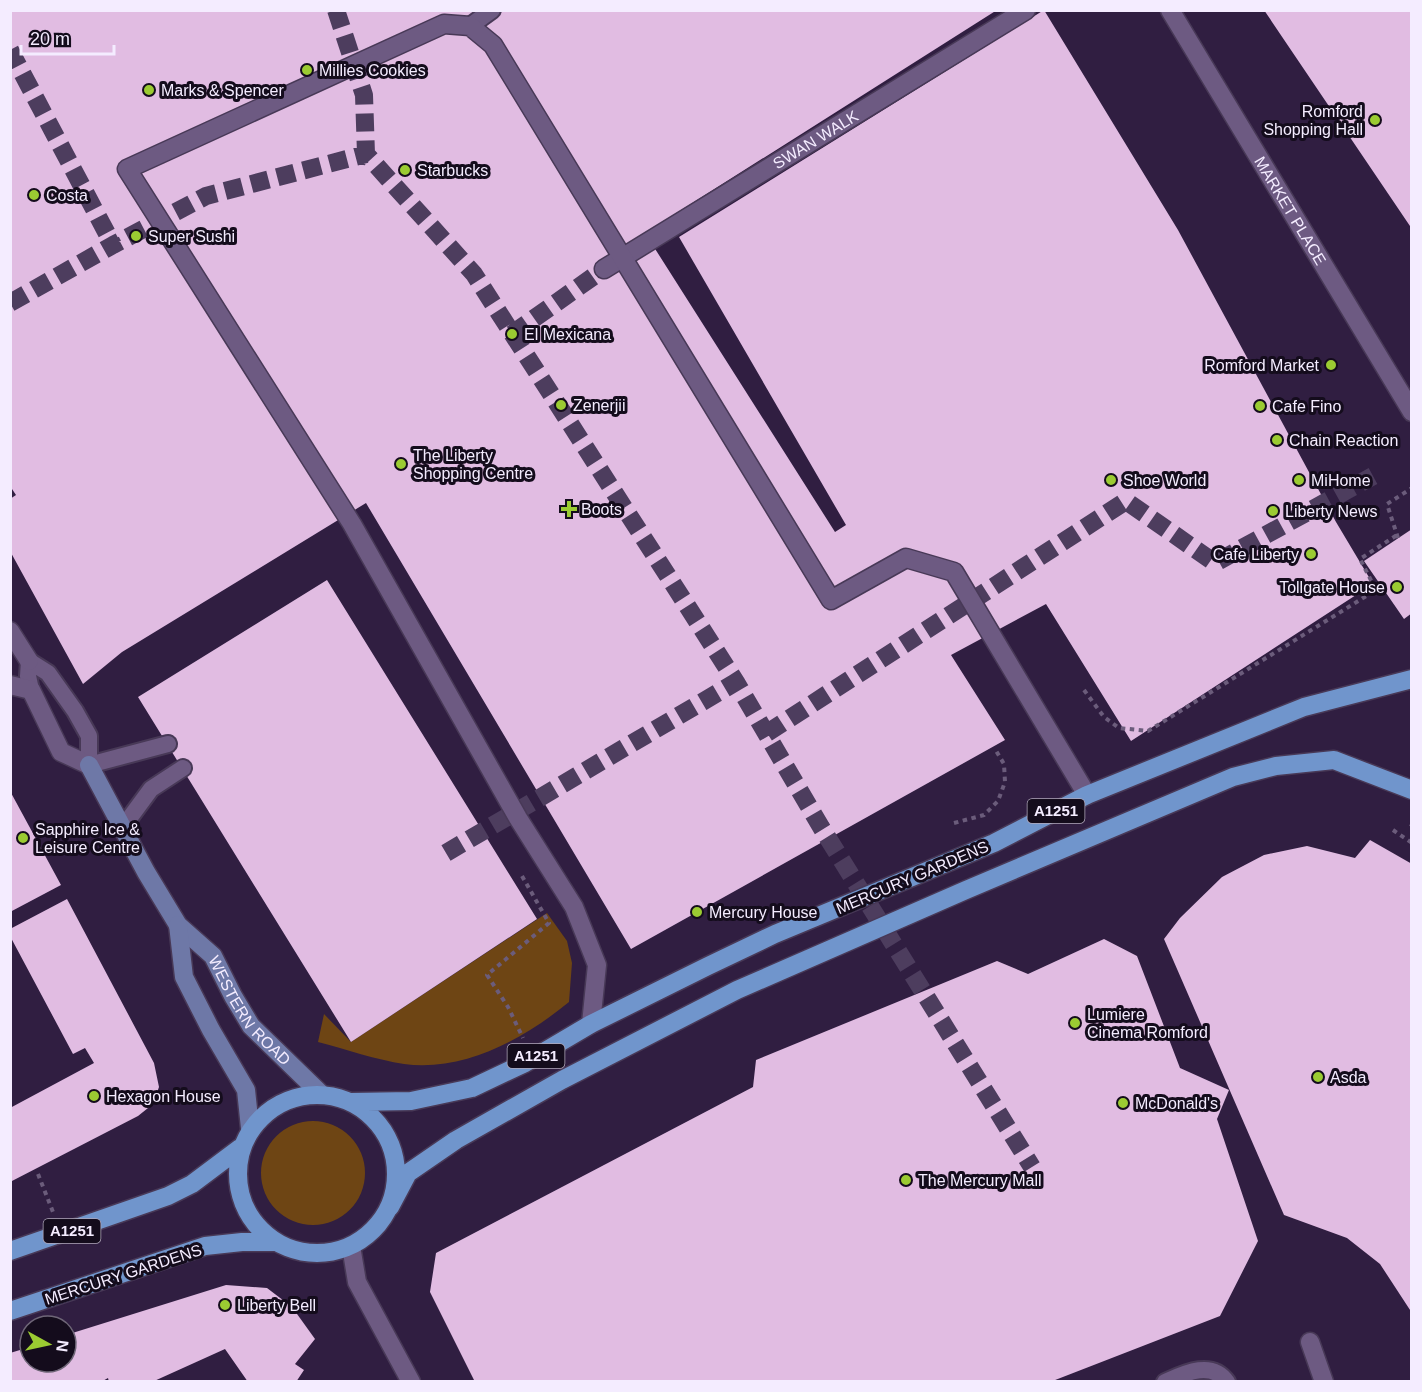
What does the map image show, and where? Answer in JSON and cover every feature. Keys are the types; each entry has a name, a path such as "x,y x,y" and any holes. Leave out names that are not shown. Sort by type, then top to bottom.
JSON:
{"main road":[{"name":"MERCURY GARDENS","path":"352,1102 411,1101 472,1088 525,1063 591,1024 775,934 994,843 1087,795 1304,707 1412,679"},
{"name":"MERCURY GARDENS","path":"390,1207 408,1173 456,1140 562,1080 736,990 1233,777 1276,766 1334,760 1412,790"},
{"name":"A1251","path":"321,1094 352,1102 374,1118 391,1143 397,1176 390,1207 371,1233 351,1246 321,1254 293,1251 273,1242 254,1224 239,1195 240,1149 250,1128 272,1108 291,1098 321,1094"},
{"name":"A1251","path":"10,1251 168,1196 192,1184 240,1149"},
{"name":"MERCURY GARDENS","path":"10,1311 205,1246 242,1242 273,1242"}],"street":[{"name":"SWAN WALK","path":"604,269 1026,10"},
{"name":"MARKET PLACE","path":"1170,10 1412,412"},
{"path":"591,1024 597,965 573,907 518,818 352,524 127,169 444,24 470,26 493,45 831,600 906,558 954,572 1087,795"},
{"name":"WESTERN ROAD","path":"10,630 29,661"},
{"path":"10,684 32,690"},
{"name":"WESTERN ROAD","path":"32,690 61,752 89,765 146,872 178,925 213,956 232,996 251,1026 321,1094"},
{"name":"WESTERN ROAD","path":"178,925 184,977 246,1090 250,1128"},
{"path":"351,1246 357,1282 411,1382"},
{"path":"1310,1342 1324,1382"}],"lane":[{"path":"470,26 492,10"},
{"name":"WESTERN ROAD","path":"32,690 28,675 29,661 48,673 75,711 88,736 89,765"},
{"path":"89,765 168,744"},
{"path":"123,827 151,789 183,768"},
{"path":"1165,1382 1201,1369 1215,1370 1227,1382"}],"path":[{"path":"1084,690 1104,717 1119,728 1149,731 1376,590 1360,559 1397,536 1387,504 1412,488"},
{"path":"954,823 984,815 998,801 1005,782 1004,764 995,749"},
{"path":"1393,830 1412,843"},
{"path":"521,874 549,923 487,975 508,1007 524,1039"},
{"path":"38,1174 54,1215"}],"shaded area":[{"path":"547,913 567,941 572,963 569,1002 513,1040 471,1058 426,1065 394,1062 318,1042 324,1014 351,1042"},
{"path":"313,1121 333,1125 350,1136 361,1153 365,1173 361,1193 350,1210 333,1221 313,1225 293,1221 276,1210 265,1193 261,1173 265,1153 276,1136 293,1125"}],"building":[{"name":"The Liberty Shopping Centre","path":"10,10 997,10 645,233 835,532 846,525 679,237 1044,10 1178,230 1336,522 1373,584 1131,741 1046,604 951,655 1005,740 631,949 366,503 122,652 83,684 10,551 10,499 16,495 10,486"},
{"name":"Romford Shopping Hall","path":"1264,10 1412,10 1412,229"},
{"name":"Tollgate House","path":"1412,529 1412,613 1404,619 1364,561"},
{"path":"327,580 537,919 351,1042 138,697"},
{"name":"Sapphire Ice & Leisure Centre","path":"10,791 61,885 10,912"},
{"name":"Asda","path":"1370,840 1412,864 1412,1313 1380,1264 1347,1238 1284,1215 1164,939 1180,918 1222,877 1264,855 1307,846 1355,858"},
{"path":"67,899 154,1063 159,1087 153,1104 138,1116 10,1182 10,1108 94,1063 85,1048 73,1054 10,936 10,929"},
{"name":"The Mercury Mall","path":"1104,939 1137,956 1180,1068 1229,1090 1217,1119 1258,1241 1220,1316 1050,1382 475,1382 430,1292 436,1253 753,1087 756,1060 997,961 1028,974"},
{"path":"226,1285 267,1288 292,1307 315,1339 295,1364 304,1370 296,1382 248,1382 225,1349 152,1382 109,1382 108,1378 101,1382 10,1382 10,1353 18,1351 18,1374 78,1374 78,1331"}],"tunnel":[{"path":"336,10 364,95 366,154"},
{"path":"10,50 113,245"},
{"path":"10,303 206,196 366,154 474,274 736,682 821,827 1032,1167"},
{"path":"512,334 604,269"},
{"path":"767,733 1126,501 1215,563 1373,476"},
{"path":"446,853 736,682"}],"place":[{"name":"Millies Cookies","path":"307,70"},
{"name":"Marks & Spencer","path":"149,90"},
{"name":"Romford Shopping Hall","path":"1375,120"},
{"name":"Starbucks","path":"405,170"},
{"name":"Costa","path":"34,195"},
{"name":"Super Sushi","path":"136,236"},
{"name":"El Mexicana","path":"512,334"},
{"name":"Romford Market","path":"1331,365"},
{"name":"Zenerjii","path":"561,405"},
{"name":"Cafe Fino","path":"1260,406"},
{"name":"Chain Reaction","path":"1277,440"},
{"name":"The Liberty Shopping Centre","path":"401,464"},
{"name":"Shoe World","path":"1111,480"},
{"name":"MiHome","path":"1299,480"},
{"name":"Boots","path":"569,509"},
{"name":"Liberty News","path":"1273,511"},
{"name":"Cafe Liberty","path":"1311,554"},
{"name":"Tollgate House","path":"1397,587"},
{"name":"Sapphire Ice & Leisure Centre","path":"23,838"},
{"name":"Mercury House","path":"697,912"},
{"name":"Lumiere Cinema Romford","path":"1075,1023"},
{"name":"Asda","path":"1318,1077"},
{"name":"Hexagon House","path":"94,1096"},
{"name":"McDonald's","path":"1123,1103"},
{"name":"The Mercury Mall","path":"906,1180"},
{"name":"Liberty Bell","path":"225,1305"}]}
